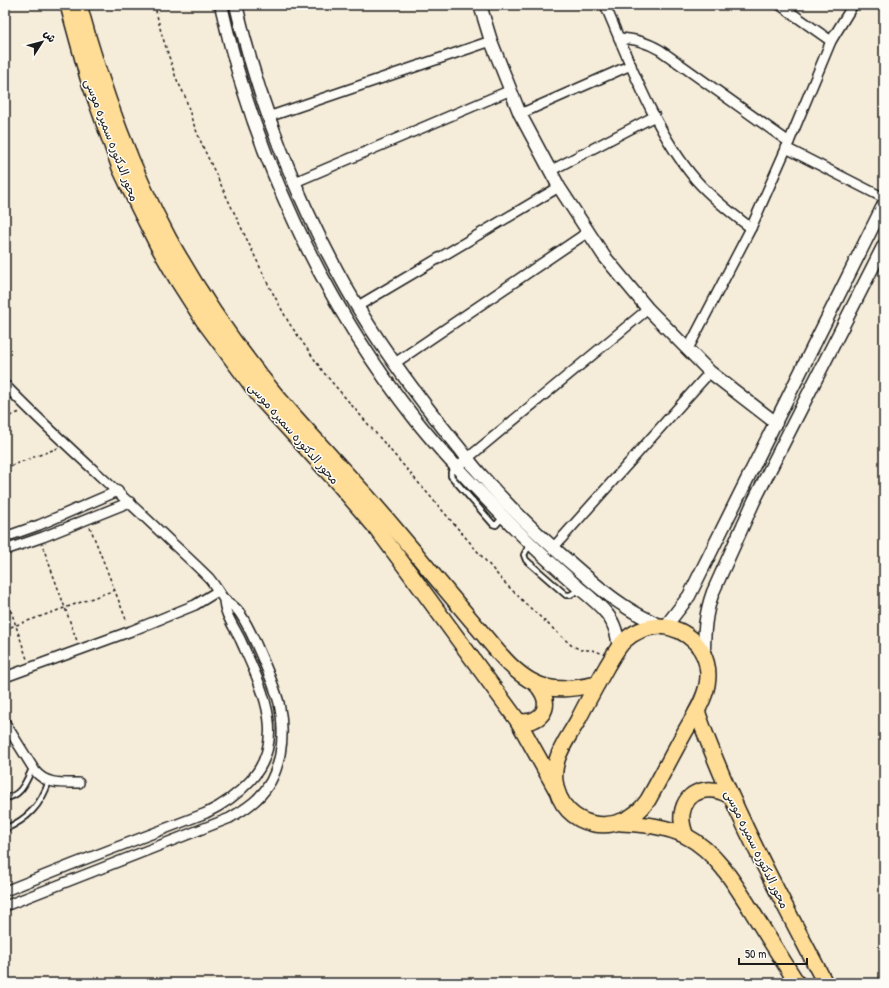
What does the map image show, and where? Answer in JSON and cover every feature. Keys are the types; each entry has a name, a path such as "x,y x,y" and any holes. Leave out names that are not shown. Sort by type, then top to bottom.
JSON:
{"main road":[{"name":"محور الدكتوره سميره موسى","path":"68,5 88,78 120,168 147,225 178,281 203,320 263,401 333,477 377,529 518,722 567,809 580,819 588,822 604,825 620,823"},
{"name":"محور الدكتوره سميره موسى","path":"79,5 99,74 132,163 169,238 190,275 242,352 275,394 371,501 494,647 522,675 535,683 551,689 562,689 596,684"},
{"path":"556,789 555,767 559,755 596,684 615,653 630,636 644,628 662,626 677,630 688,636 697,645 704,656 708,671 708,679 704,695 697,711 644,806 633,816 620,823"},
{"path":"518,722 532,722 539,717 544,710 545,702 543,694 535,683"},
{"name":"محور الدكتوره سميره موسى","path":"697,711 715,762 730,796 825,983"},
{"path":"686,836 682,826 682,815 685,805 691,796 700,791 711,789 721,790 730,796"},
{"path":"620,823 655,826 686,836 697,843 710,855 737,887 797,983"}],"street":[{"path":"221,5 231,46 255,123 279,186 310,254 354,332 380,372 414,418 456,467 530,544 602,607 614,623 615,653"},
{"path":"238,5 252,66 268,117 324,247 372,330 428,408 482,477 503,499 553,548 623,606 662,626 689,596 884,204"},
{"path":"480,5 491,41 520,114 559,187 604,256 648,309 710,372 776,423"},
{"path":"605,5 655,116 673,148 696,180 724,207 751,228"},
{"path":"780,5 831,41"},
{"path":"688,349 751,228 831,41 853,5"},
{"path":"619,38 637,39 656,48 787,145 884,198"},
{"path":"268,117 491,41"},
{"path":"520,114 631,65"},
{"path":"295,182 511,90"},
{"path":"550,171 655,116"},
{"path":"358,306 559,187"},
{"path":"395,363 588,232"},
{"path":"704,656 704,629 709,603 754,501 884,245"},
{"path":"310,254 324,247"},
{"path":"456,467 648,309"},
{"path":"553,548 710,372"},
{"path":"5,385 210,579 224,599 239,611 262,659 281,714 281,747 277,766 269,784 258,798 245,809 230,818 5,906"},
{"path":"5,538 118,491"},
{"path":"740,494 754,501"},
{"path":"5,550 87,520 130,502"},
{"path":"39,525 41,537"},
{"path":"5,677 131,631 195,605 218,591"},
{"path":"5,891 221,806 234,796 261,768 268,750 270,727 267,705 251,664 226,610 224,599"},
{"path":"251,664 262,659"},
{"path":"5,723 32,767 41,777 48,781 79,783"},
{"path":"73,864 79,877"}],"lane":[{"path":"5,798 12,797 20,792 32,767"},
{"path":"5,829 16,824 31,813 42,798 48,781"}],"path":[{"path":"153,5 176,78 185,96 192,120 203,147 268,284 289,323 313,358 329,379 481,557 526,604 575,648 581,650 615,653"},
{"path":"5,418 29,409"},
{"path":"5,468 68,445"},
{"path":"87,520 131,631"},
{"path":"41,537 64,608 80,650"},
{"path":"5,629 115,590"},
{"path":"5,593 30,668"}]}
